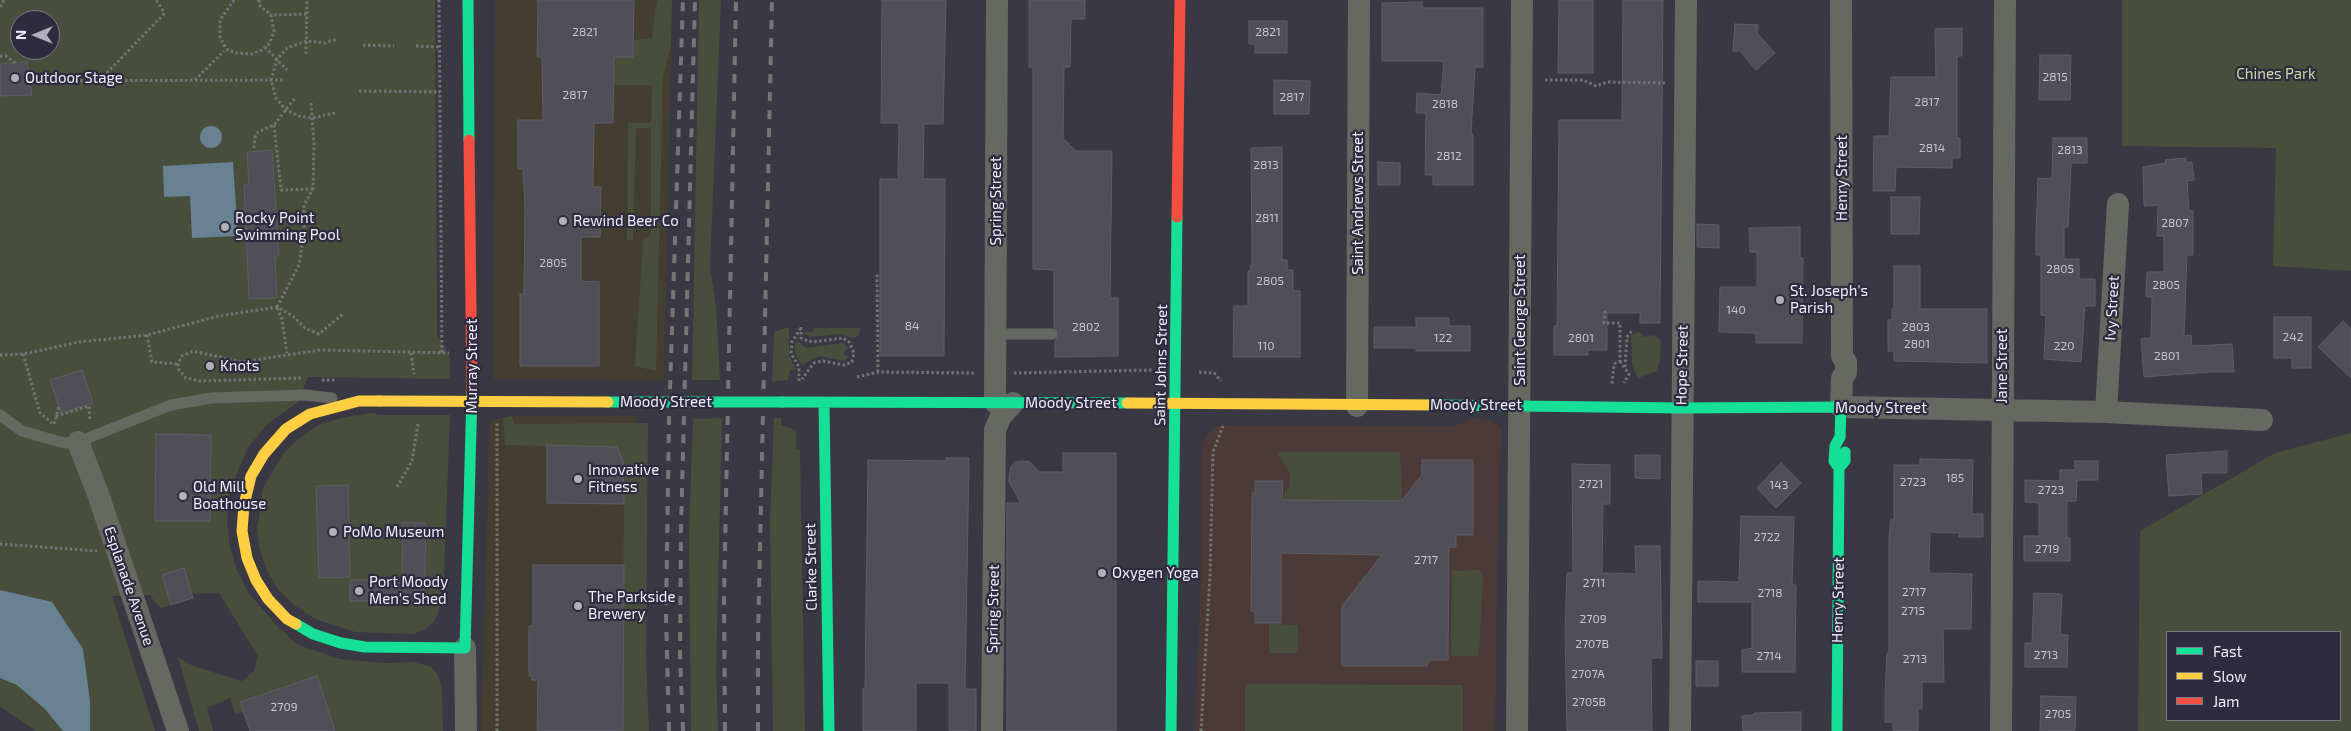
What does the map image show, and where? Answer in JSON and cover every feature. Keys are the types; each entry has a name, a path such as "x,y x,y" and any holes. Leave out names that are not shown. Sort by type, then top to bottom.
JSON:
{"main road":[{"name":"Murray Street","path":"465,648 472,381 468,0"},
{"name":"Saint Johns Street","path":"1171,731 1180,0"},
{"name":"Moody Street","path":"465,648 365,647 327,639 313,634 287,619 268,599 256,580 247,558 242,531 244,505 251,476 264,454 281,434 302,418 330,407 359,401 1004,402 1357,406 1520,405 1681,408 1841,407"},
{"name":"Clarke Street","path":"824,402 829,731"},
{"name":"Henry Street","path":"1837,731 1839,468 1834,461 1834,446 1840,438 1841,407"}],"street":[{"name":"Spring Street","path":"992,731 995,430 1004,402 995,334 997,0"},
{"name":"Saint Andrews Street","path":"1357,406 1359,0"},
{"name":"Saint George Street","path":"1517,731 1522,0"},
{"name":"Hope Street","path":"1680,731 1681,408 1686,0"},
{"name":"Henry Street","path":"1841,0 1841,407"},
{"name":"Jane Street","path":"2001,731 2005,0"},
{"name":"Ivy Street","path":"2106,412 2118,204"},
{"name":"Moody Street","path":"1841,407 2106,412 2262,420"},
{"name":"Esplanade Avenue","path":"77,435 178,731"},
{"name":"Murray Street","path":"465,648 466,731"}],"lane":[{"path":"995,334 1052,334"},
{"path":"0,415 22,431 64,442 77,435 171,405 212,398 305,395 359,401"}],"path":[{"path":"0,8 4,0"},
{"path":"99,80 164,12 156,0"},
{"path":"234,0 220,20 220,37 226,48 236,53 252,54 265,48 270,43 274,31 271,15 259,5 259,0"},
{"path":"306,54 307,0"},
{"path":"311,379 288,377 200,381 186,378 179,370 178,364 186,352 193,351 241,362 320,350 442,353 439,0"},
{"path":"271,15 307,14"},
{"path":"335,113 312,118 299,116 286,110 276,98 271,80 277,59 288,48 306,41 325,43 338,40"},
{"path":"363,45 394,46"},
{"path":"416,46 440,47"},
{"path":"265,48 287,70"},
{"path":"194,80 224,51"},
{"path":"0,56 6,56 16,62"},
{"path":"30,81 286,80"},
{"path":"1545,80 1583,80 1596,86 1607,82 1669,83"},
{"path":"359,91 440,92"},
{"path":"254,148 255,137 258,132 274,125 295,98"},
{"path":"277,307 299,266 304,233 304,205 313,189 314,144 311,103"},
{"path":"274,125 281,190 313,189"},
{"path":"878,372 877,276 879,276"},
{"path":"277,307 282,319 287,354"},
{"path":"0,355 23,354 79,342 147,335 219,316 277,307 293,316 299,323 316,334 322,333 344,312"},
{"path":"1605,311 1604,323 1620,323 1620,361 1626,367 1629,374 1622,387"},
{"path":"801,327 801,338 805,340 812,342 843,338 850,342 854,349 854,358 847,364 838,365 823,361 814,363 800,384 799,367 792,353 792,342 801,327"},
{"path":"1626,367 1627,337 1633,329"},
{"path":"147,335 152,362 178,364"},
{"path":"411,353 414,374"},
{"path":"23,354 40,413 54,424 77,435 89,406 56,416"},
{"path":"1612,387 1614,364 1620,361"},
{"path":"1005,373 1118,372 1134,370"},
{"path":"860,377 878,372 982,373"},
{"path":"1205,372 1214,372 1224,384"},
{"path":"320,380 340,381"},
{"path":"54,424 59,406"},
{"path":"497,419 497,731"},
{"path":"397,487 412,461 418,422"},
{"path":"1201,731 1210,576 1213,452 1222,425"},
{"path":"0,544 100,551"}],"shaded area":[{"path":"495,0 672,0 664,380 493,379"},
{"path":"512,416 636,416 632,731 481,731 490,421"},
{"path":"1474,418 1492,421 1502,429 1499,470 1495,731 1195,731 1201,577 1202,449 1206,436 1217,426 1228,425 1452,427"}],"green space":[{"path":"0,0 435,0 437,335 450,357 450,379 308,377 297,403 267,424 248,448 229,496 227,521 230,547 237,570 248,592 276,625 298,645 340,659 386,663 412,662 430,666 438,675 442,689 443,731 335,731 316,677 240,702 244,712 235,714 230,698 207,708 213,731 199,731 178,657 193,666 242,681 254,671 258,656 219,593 168,594 171,605 161,608 154,602 151,595 112,596 155,731 36,731 0,706"},
{"path":"657,0 672,0 671,45 663,77 656,371 635,366 643,240 651,235 651,128 636,128 633,240 627,240 628,123 651,123 652,85 614,85 614,57 633,57 633,40 652,38"},
{"path":"699,0 721,0 710,268 716,306 720,380 692,380"},
{"name":"Chines Park","path":"2122,0 2351,0 2351,271 2273,266 2276,148 2122,146"},
{"path":"789,327 789,355 796,370 790,370 788,380 772,381 774,332"},
{"path":"813,328 860,328 859,335 854,338 840,334 810,337 805,334 804,332 813,332"},
{"path":"1639,332 1644,337 1654,335 1661,341 1660,360 1657,371 1638,378 1632,365 1631,335"},
{"path":"799,342 806,348 843,343 849,349 845,349 844,355 849,356 844,361 819,356 802,365 795,353 795,343"},
{"path":"372,413 379,415 450,415 443,600 435,620 425,629 414,634 355,632 315,619 294,605 278,589 267,571 260,550 257,530 263,488 285,451 319,425 341,418"},
{"path":"512,416 514,424 648,423 646,658 649,731 622,731 624,504 623,474 617,448 505,445 503,418"},
{"path":"722,418 716,671 718,731 691,731 689,534 693,419"},
{"path":"774,418 781,418 781,425 796,430 796,450 800,450 805,731 773,731 770,522"},
{"path":"2351,433 2351,731 2138,731 2140,531 2275,453"},
{"path":"1277,452 1400,452 1402,501 1282,500 1289,486 1290,474"},
{"path":"1479,570 1483,574 1479,656 1451,656 1452,571"},
{"path":"1269,624 1298,625 1298,653 1269,653"},
{"path":"1245,684 1463,685 1463,731 1245,731"}],"water":[{"path":"211,126 219,129 222,137 219,145 211,148 203,145 200,137 203,129"},
{"path":"233,162 238,236 192,238 190,196 164,197 163,166"},
{"path":"0,590 52,602 83,649 90,701 90,731 63,731 45,709 17,685 0,678"}],"building":[{"path":"538,0 634,0 633,57 614,57 613,123 594,123 593,187 601,187 600,237 581,237 581,281 599,282 599,366 520,366 520,294 524,294 525,206 523,169 518,169 518,120 543,120 542,57 537,57"},
{"path":"882,0 946,0 943,124 924,124 923,179 945,179 944,356 880,356 880,179 898,179 899,123 881,123"},
{"path":"1029,0 1085,0 1085,19 1071,19 1070,67 1064,67 1063,138 1076,151 1112,151 1110,298 1118,298 1118,356 1055,357 1055,341 1059,334 1054,327 1054,270 1033,269 1033,67 1029,67"},
{"path":"1559,0 1593,0 1593,73 1558,73"},
{"path":"1623,0 1663,0 1660,323 1640,323 1640,313 1607,313 1607,350 1588,350 1588,355 1554,355 1554,326 1557,326 1559,120 1622,120"},
{"path":"1422,2 1422,8 1483,8 1483,67 1475,67 1471,134 1473,134 1473,185 1433,185 1433,175 1425,175 1426,113 1416,113 1417,93 1441,95 1444,61 1382,61 1382,3"},
{"path":"1249,21 1287,21 1287,53 1255,53 1255,44 1249,44"},
{"path":"1735,24 1758,25 1757,33 1775,53 1756,70 1740,51 1733,51"},
{"path":"1962,28 1962,56 1957,56 1957,138 1960,138 1960,158 1952,158 1952,168 1896,167 1895,191 1873,191 1874,136 1889,136 1891,77 1936,77 1935,29"},
{"path":"2040,55 2071,55 2070,100 2039,100"},
{"name":"Outdoor Stage","path":"27,62 32,95 0,96 0,64"},
{"path":"1274,80 1310,81 1309,114 1274,114"},
{"path":"2053,138 2087,138 2087,163 2071,163 2068,227 2064,227 2064,259 2079,259 2079,279 2095,279 2095,306 2085,306 2081,362 2044,359 2046,316 2041,315 2041,255 2036,255 2038,178 2052,179"},
{"path":"1282,147 1282,260 1287,260 1287,270 1293,270 1293,291 1300,291 1300,357 1233,357 1234,306 1248,306 1248,271 1250,271 1252,260 1251,148"},
{"path":"272,150 279,256 275,256 277,298 249,299 244,185 249,185 247,152"},
{"path":"2186,158 2186,163 2192,162 2194,180 2187,181 2189,211 2193,211 2193,255 2187,255 2184,336 2191,335 2192,346 2232,344 2234,372 2144,377 2141,339 2151,338 2152,297 2146,297 2147,272 2164,272 2164,236 2157,236 2158,205 2144,206 2143,167 2166,163 2165,160"},
{"path":"1378,162 1400,163 1400,185 1378,185"},
{"path":"1891,197 1920,197 1919,234 1891,234"},
{"path":"1697,224 1719,225 1719,248 1697,247"},
{"path":"1800,227 1800,258 1803,258 1802,343 1756,343 1756,333 1719,332 1720,287 1757,287 1757,252 1750,252 1749,228"},
{"path":"1894,266 1920,266 1920,309 1987,309 1987,363 1894,361 1894,351 1888,351 1888,320 1892,320 1892,309 1894,309"},
{"path":"2274,317 2311,317 2311,368 2292,368 2292,358 2274,358"},
{"path":"1416,318 1449,318 1449,326 1470,326 1470,351 1416,351 1416,348 1374,348 1374,327 1416,327"},
{"path":"2343,321 2351,329 2351,378 2318,347"},
{"path":"82,370 93,403 61,413 50,380"},
{"name":"Old Mill Boathouse","path":"156,434 211,435 210,521 155,521"},
{"path":"547,445 617,447 623,461 624,504 547,503"},
{"path":"2227,451 2227,473 2201,473 2202,494 2169,496 2166,455"},
{"path":"1063,453 1116,453 1116,731 1007,731 1007,503 1021,503 1009,482 1009,475 1011,467 1015,462 1023,461 1030,462 1039,472 1063,472"},
{"path":"1635,455 1660,455 1660,479 1635,478"},
{"path":"946,458 969,458 965,689 976,689 976,731 949,731 949,683 916,683 916,731 863,731 868,460 946,461"},
{"path":"1920,459 1973,460 1972,514 1983,514 1983,537 1959,537 1959,533 1930,532 1929,573 1972,574 1971,629 1943,629 1944,682 1922,682 1922,709 1918,709 1918,731 1893,731 1893,722 1885,722 1885,697 1887,653 1889,653 1889,537 1891,519 1894,519 1894,465 1920,465"},
{"path":"1422,460 1473,460 1473,535 1456,535 1456,547 1449,547 1448,660 1429,660 1427,666 1342,666 1342,606 1382,555 1281,553 1281,623 1255,623 1255,611 1251,611 1252,493 1255,493 1255,481 1283,481 1282,500 1401,501 1422,475"},
{"path":"2075,461 2098,461 2098,480 2077,480 2076,501 2067,501 2067,538 2070,538 2070,561 2024,561 2024,536 2039,536 2039,503 2025,502 2025,480 2060,481 2060,470 2075,470"},
{"path":"1781,463 1801,483 1776,508 1757,488"},
{"path":"1572,464 1610,465 1610,504 1603,504 1602,573 1636,574 1635,546 1660,546 1662,658 1651,658 1652,731 1567,731 1565,631 1567,573 1573,573"},
{"name":"PoMo Museum","path":"348,485 350,577 319,578 316,486"},
{"path":"1741,516 1794,517 1792,585 1796,585 1795,672 1742,672 1742,650 1752,648 1752,602 1698,602 1698,581 1739,582"},
{"path":"403,522 426,523 424,605 402,604 402,601 350,601 350,580 402,580"},
{"path":"533,565 624,565 623,731 537,731 538,680 532,680 532,676 529,676 529,626 533,626"},
{"path":"184,568 193,598 171,605 162,575"},
{"path":"2034,593 2062,594 2060,635 2068,635 2067,667 2025,667 2025,643 2032,643"},
{"path":"1696,661 1718,661 1718,686 1696,686"},
{"path":"317,676 335,731 250,731 240,702"},
{"path":"2041,696 2076,697 2075,731 2040,731"},
{"path":"1801,712 1801,731 1743,731 1742,716 1753,715 1754,713"}],"railway":[{"path":"669,731 666,616 669,419 683,0"},
{"path":"683,731 680,655 681,528 695,0"},
{"path":"725,731 724,598 736,0"},
{"path":"758,731 758,639 772,0"}],"traffic: fast":[{"path":"468,0 469,140"},
{"path":"1171,731 1177,217"},
{"path":"296,624 313,634 341,643 365,647 465,648 472,393"},
{"path":"608,402 782,402"},
{"path":"782,402 1127,403"},
{"path":"824,402 829,731"},
{"path":"1439,405 1681,408 1841,407 1840,437 1835,446 1834,461 1839,468"},
{"path":"1837,731 1839,468 1845,461 1845,452"}],"traffic: slow":[{"path":"296,624 287,619 268,599 256,580 247,558 242,531 244,505 251,476 264,454 286,429 310,414 359,401 379,401"},
{"path":"379,401 608,402"},
{"path":"1127,403 1439,405"}],"traffic: jam":[{"path":"1177,217 1180,0"},
{"path":"469,140 472,393"}],"place":[{"name":"Outdoor Stage","path":"15,78"},
{"name":"Rewind Beer Co","path":"563,221"},
{"name":"Rocky Point Swimming Pool","path":"225,227"},
{"name":"St. Joseph's Parish","path":"1780,300"},
{"name":"Knots","path":"210,366"},
{"name":"Innovative Fitness","path":"578,479"},
{"name":"Old Mill Boathouse","path":"183,496"},
{"name":"PoMo Museum","path":"333,532"},
{"name":"Oxygen Yoga","path":"1102,573"},
{"name":"Port Moody Men's Shed","path":"359,591"},
{"name":"The Parkside Brewery","path":"578,606"}]}
